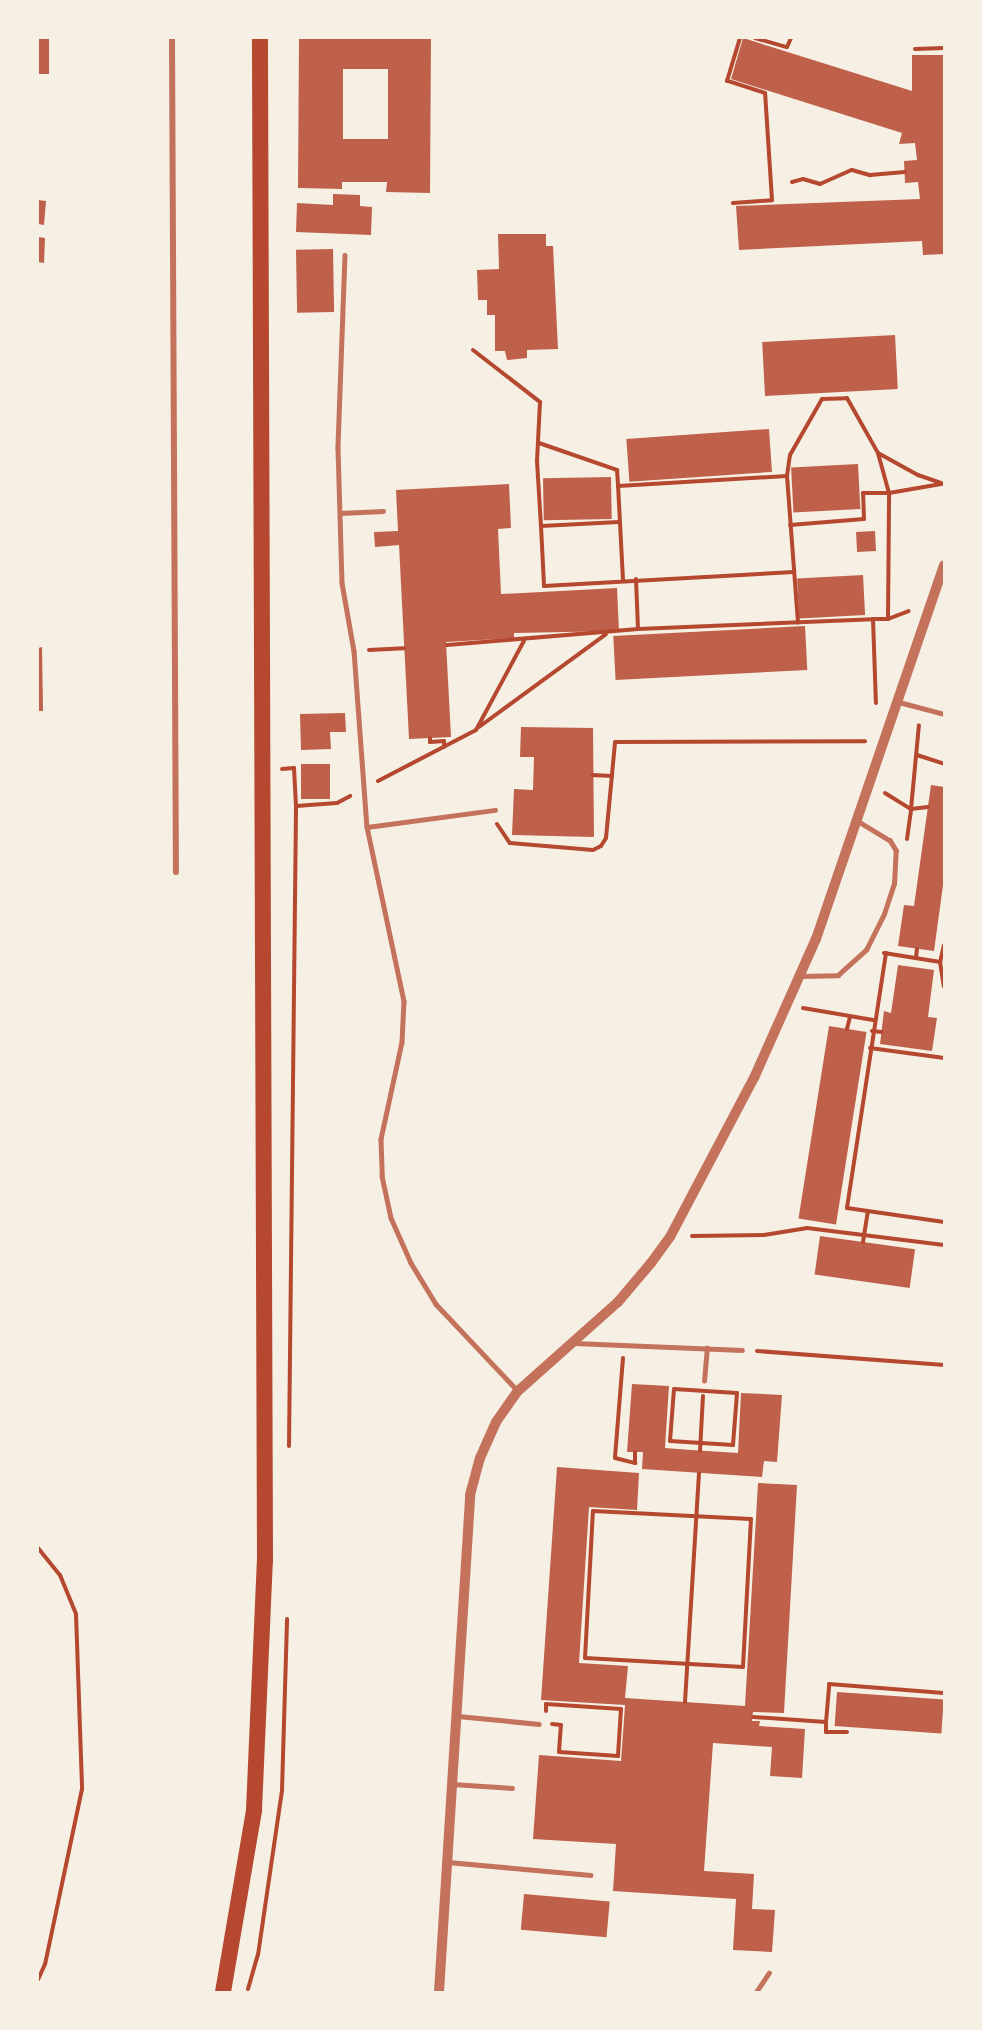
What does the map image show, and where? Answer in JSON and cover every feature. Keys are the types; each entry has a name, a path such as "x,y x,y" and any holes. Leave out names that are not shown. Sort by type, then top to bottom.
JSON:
{"highway":[{"path":"223,1992 254,1810 265,1561 260,38"}],"street":[{"path":"172,38 176,872"},
{"path":"442,1992 470,1495 480,1458 496,1422 518,1391 574,1343 637,1282 670,1236 787,1006 858,822 945,565"}],"lane":[{"path":"345,255 340,315 342,583 354,651 367,827 404,1001 402,1042 381,1139 382,1176 391,1218 411,1263 436,1304 518,1391"},
{"path":"340,513 384,511"},
{"path":"899,702 945,714"},
{"path":"367,827 495,810"},
{"path":"799,976 838,975 866,950 884,914 898,863 890,841 858,822"},
{"path":"574,1343 742,1350"},
{"path":"704,1381 707,1348"},
{"path":"458,1716 542,1724"},
{"path":"452,1784 512,1788"},
{"path":"448,1862 590,1875"},
{"path":"756,1992 769,1973"}],"path":[{"path":"733,203 772,200 765,93 727,81 740,38"},
{"path":"755,38 787,47 791,38"},
{"path":"915,49 945,48"},
{"path":"792,182 803,179 820,184 852,170 870,175 905,172"},
{"path":"473,350 540,402 538,443 544,586 636,579 794,572"},
{"path":"447,645 525,641 639,629 798,623 873,620 888,619 889,493 878,453 848,398 835,395 822,399 790,455 787,476 798,623"},
{"path":"538,443 617,470 622,580"},
{"path":"878,453 918,475 944,484"},
{"path":"618,486 787,476"},
{"path":"790,525 864,519 863,493 889,493 944,484"},
{"path":"541,526 619,522"},
{"path":"636,579 639,629"},
{"path":"873,620 878,663 875,712"},
{"path":"302,806 337,803 476,730 607,633"},
{"path":"476,730 525,641"},
{"path":"354,651 404,648"},
{"path":"898,863 908,836 919,725"},
{"path":"495,810 498,829 510,843 593,850 606,838 615,742 866,741 869,732"},
{"path":"430,738 430,742 444,741 444,747"},
{"path":"916,755 945,764"},
{"path":"592,776 612,776"},
{"path":"871,785 911,809 928,807"},
{"path":"945,945 940,962 945,987"},
{"path":"916,958 917,949"},
{"path":"866,950 940,962"},
{"path":"886,953 873,1020 847,1208 945,1221"},
{"path":"787,1006 873,1020"},
{"path":"847,1029 850,1017"},
{"path":"872,1031 882,1032"},
{"path":"870,1048 945,1058"},
{"path":"863,1242 868,1211"},
{"path":"670,1236 764,1235 807,1228 945,1245"},
{"path":"742,1350 945,1365"},
{"path":"620,1379 615,1458 635,1463 635,1452"},
{"path":"700,1451 704,1381"},
{"path":"674,1389 737,1393 733,1445 701,1443 670,1441 674,1389"},
{"path":"685,1702 699,1473"},
{"path":"593,1511 751,1519 743,1667 687,1664 585,1658 593,1511"},
{"path":"38,1548 60,1575 76,1614 82,1789 45,1964 38,1980"},
{"path":"847,1732 826,1732 829,1684 945,1693"},
{"path":"546,1704 623,1709 618,1756 559,1752 561,1725 542,1724 546,1704"},
{"path":"753,1717 826,1722"}],"building":[{"path":"38,38 49,38 49,74 38,74"},
{"path":"299,38 431,38 430,193 386,192 387,182 342,182 342,189 298,188","holes":["343,69 388,69 388,139 343,139"]},
{"path":"743,38 912,91 912,55 944,55 944,254 923,255 922,241 739,250 736,206 920,199 918,182 905,183 904,161 917,160 915,143 899,144 902,133 731,79"},
{"path":"333,194 360,195 360,206 372,207 371,235 296,232 297,203 333,205"},
{"path":"38,200 46,201 44,225 38,224"},
{"path":"498,234 546,234 546,246 553,246 558,349 527,350 527,358 507,360 505,351 495,351 495,315 487,315 487,300 478,300 477,270 499,269"},
{"path":"38,237 45,238 44,263 38,262"},
{"path":"333,249 334,312 297,313 296,250"},
{"path":"895,335 898,389 765,396 762,342"},
{"path":"769,429 772,472 629,482 626,439"},
{"path":"858,464 860,509 793,512 791,468"},
{"path":"611,477 612,519 544,520 543,478"},
{"path":"509,484 511,528 498,529 501,594 617,588 619,631 514,633 514,638 446,642 451,737 409,739 399,545 375,547 374,532 398,531 396,490"},
{"path":"875,531 876,551 857,552 856,532"},
{"path":"863,575 865,615 799,618 797,578"},
{"path":"805,626 807,670 616,680 613,636"},
{"path":"42,647 43,711 38,711 38,648"},
{"path":"345,713 346,732 330,732 331,749 301,750 300,714"},
{"path":"521,727 593,728 594,837 512,835 514,789 533,790 534,757 520,757"},
{"path":"301,764 330,764 330,799 301,799"},
{"path":"931,785 944,787 944,878 934,951 898,946 904,905 914,906"},
{"path":"898,965 934,970 928,1017 937,1018 932,1051 880,1044 884,1011 891,1013"},
{"path":"829,1026 867,1032 836,1225 798,1219"},
{"path":"820,1236 915,1249 910,1288 815,1275"},
{"path":"632,1384 669,1386 665,1448 691,1450 738,1453 741,1393 782,1395 777,1462 764,1461 762,1477 642,1469 643,1452 627,1452"},
{"path":"557,1467 639,1473 637,1510 589,1507 579,1663 628,1666 625,1698 745,1706 758,1483 797,1485 784,1713 753,1712 752,1721 760,1721 759,1726 805,1729 802,1778 770,1776 772,1747 713,1743 704,1871 754,1874 752,1909 775,1910 772,1952 733,1950 736,1899 613,1891 616,1844 533,1839 539,1755 621,1761 625,1705 541,1700"},
{"path":"837,1692 944,1699 941,1733 835,1726"},
{"path":"524,1894 610,1901 607,1937 521,1930"}]}
